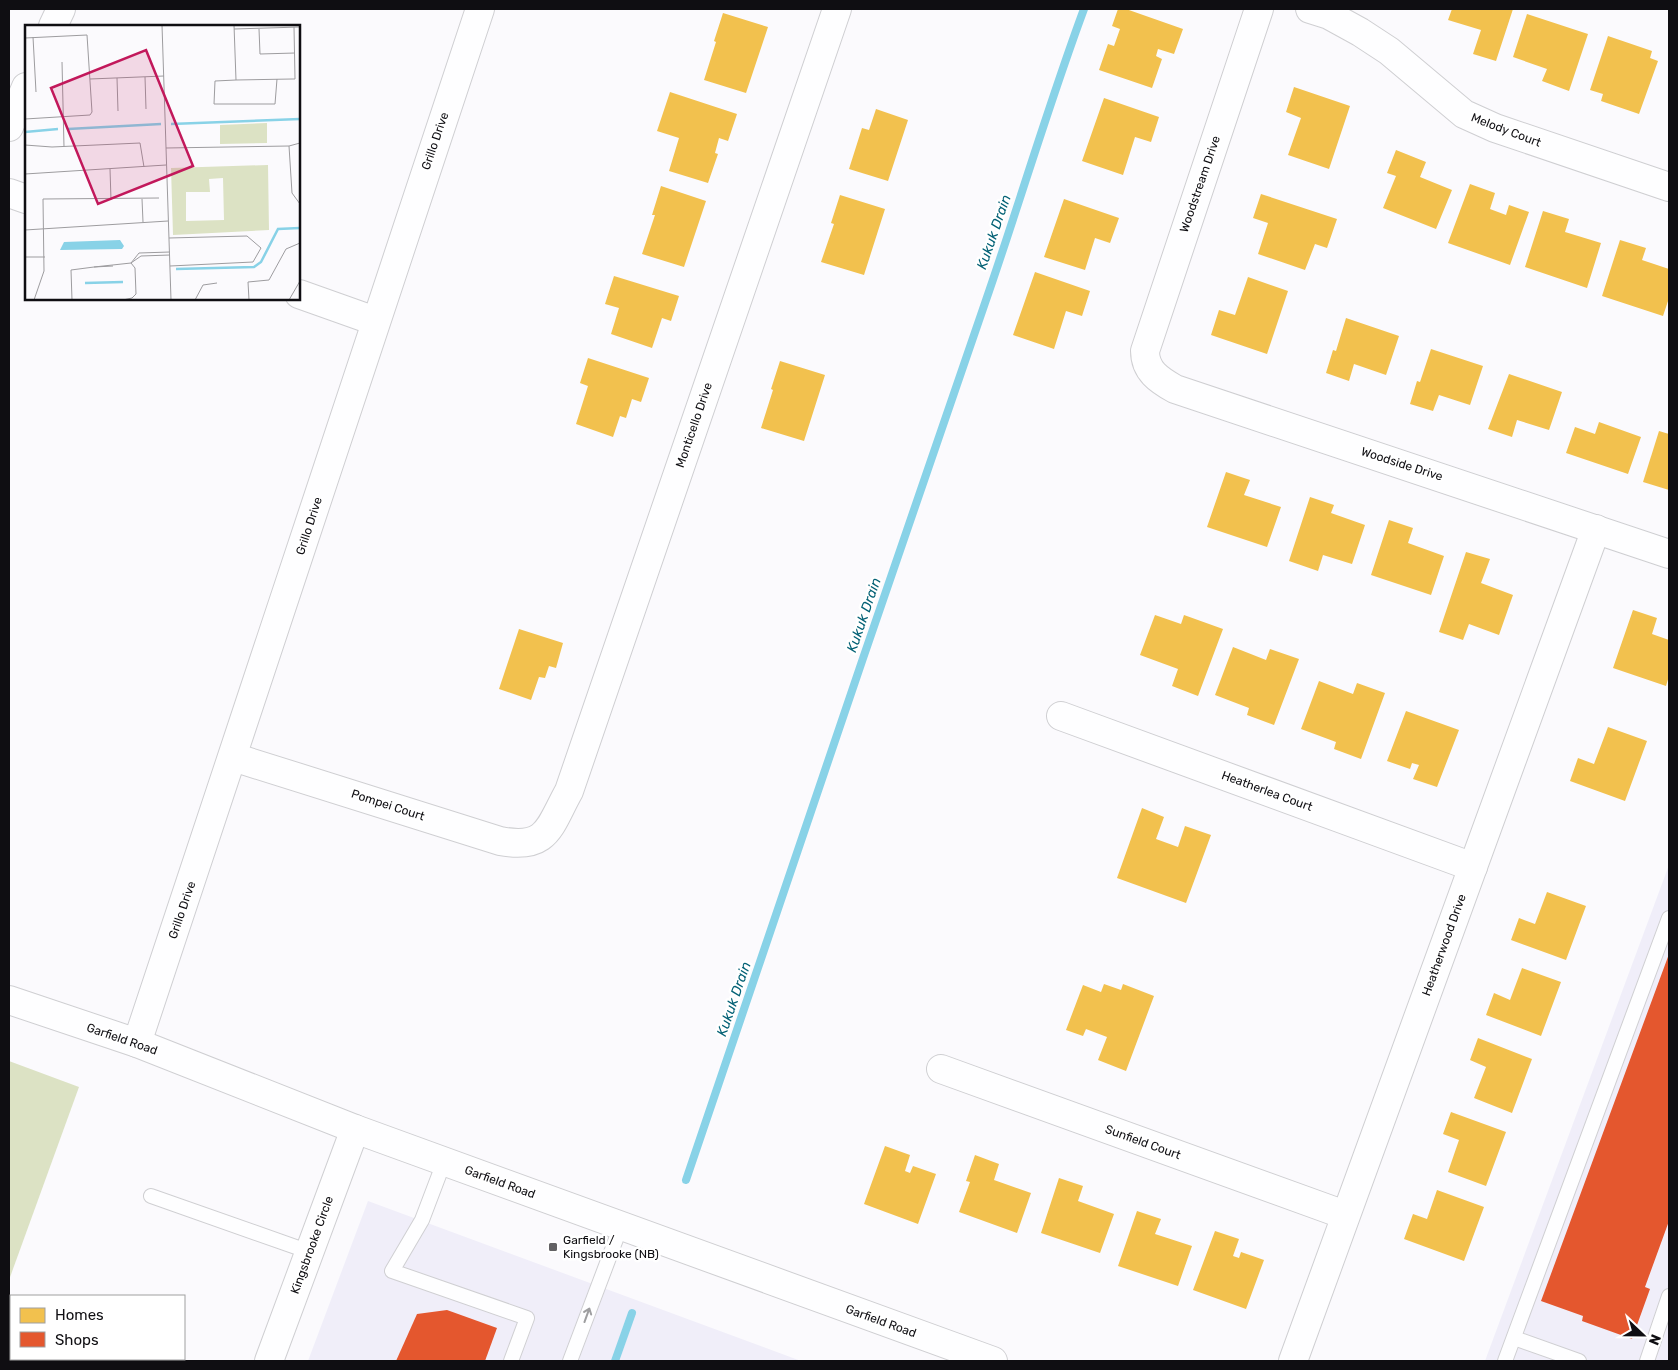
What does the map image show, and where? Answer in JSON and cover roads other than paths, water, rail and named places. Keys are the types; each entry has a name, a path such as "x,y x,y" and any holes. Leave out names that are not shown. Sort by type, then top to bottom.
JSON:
{"street":[{"path":"53,25 61,9"},
{"name":"Grillo Drive","path":"138,1043 375,321 480,9"},
{"name":"Monticello Drive","path":"543,837 569,791 837,9"},
{"name":"Woodstream Drive","path":"1145,360 1145,351 1152,326 1259,9"},
{"name":"Melody Court","path":"1310,9 1329,15 1389,51 1464,114 1495,128 1669,187"},
{"path":"9,127 25,89"},
{"path":"9,193 25,199"},
{"path":"300,294 375,321"},
{"name":"Woodside Drive","path":"1145,360 1151,372 1163,382 1176,389 1669,554"},
{"name":"Heatherwood Drive","path":"1293,1361 1596,529"},
{"name":"Heatherlea Court","path":"1061,716 1473,867"},
{"name":"Pompei Court","path":"233,756 500,841 516,844 530,842 543,837"},
{"name":"Garfield Road","path":"9,1000 138,1043 355,1129 993,1361"},
{"name":"Sunfield Court","path":"941,1069 1345,1215"},
{"name":"Kingsbrooke Circle","path":"269,1361 355,1129"}],"lane":[{"path":"1505,1361 1669,918"},
{"path":"444,1162 422,1220 392,1270 527,1318 511,1361"},
{"path":"151,1196 310,1252"},
{"path":"570,1361 621,1226"},
{"path":"1647,1361 1669,1296"},
{"path":"1514,1338 1579,1361"}],"waterway":[{"name":"Kukuk Drain","path":"686,1180 1084,9"},
{"name":"Kukuk Drain","path":"615,1361 632,1313"}],"place":[{"name":"Garfield / Kingsbrooke (NB)","path":"553,1247"}]}
